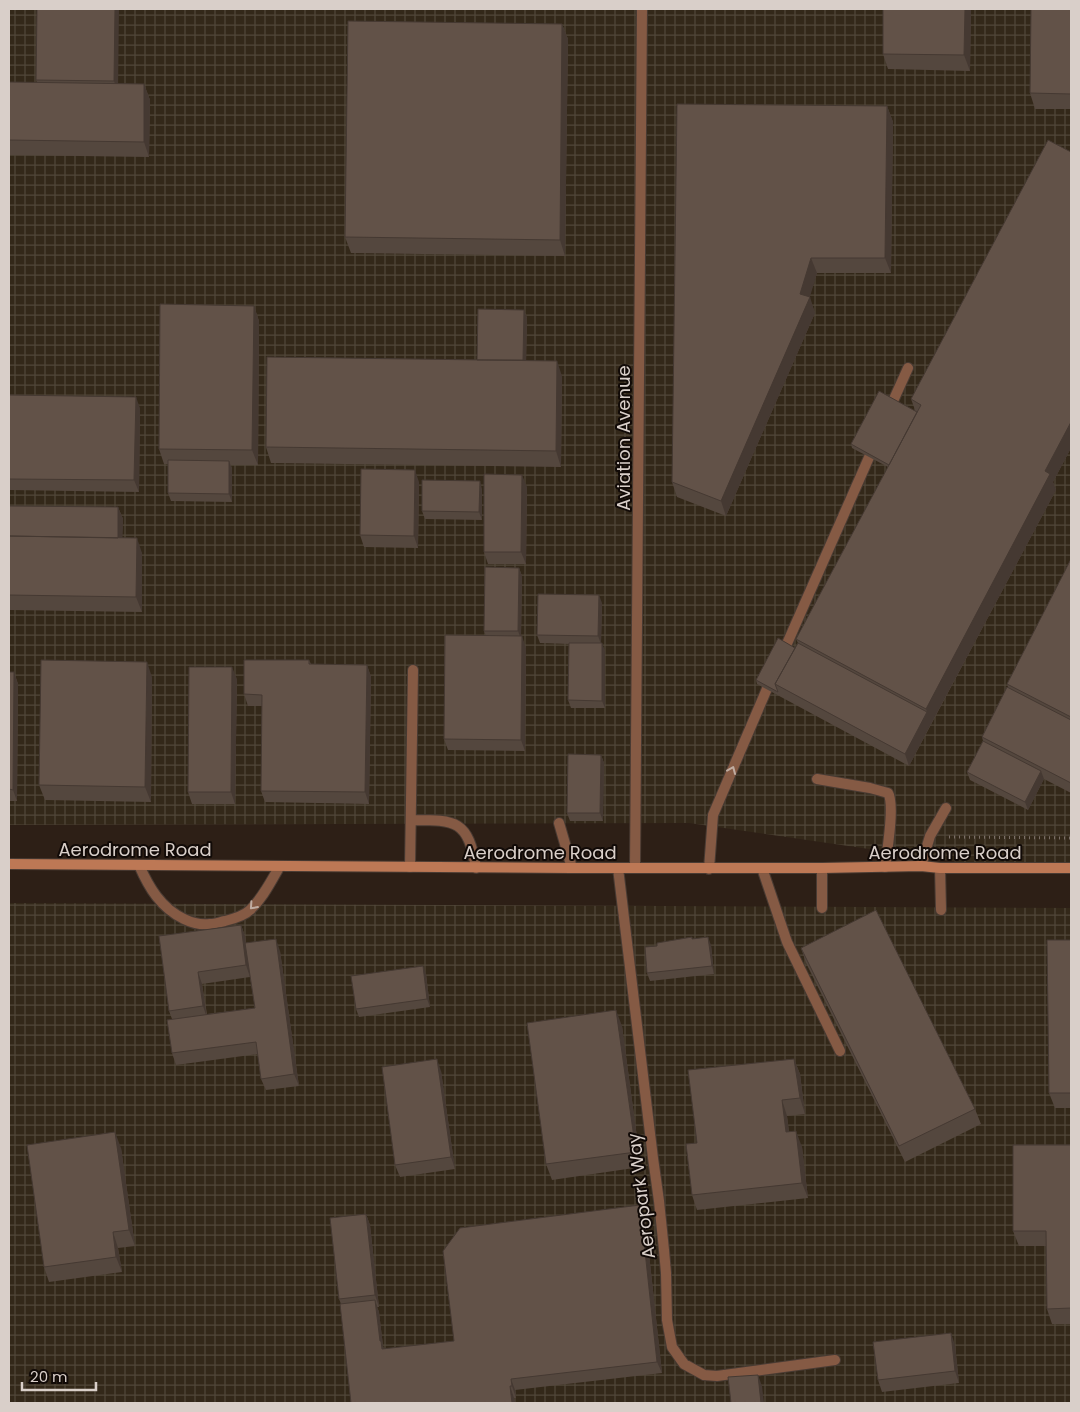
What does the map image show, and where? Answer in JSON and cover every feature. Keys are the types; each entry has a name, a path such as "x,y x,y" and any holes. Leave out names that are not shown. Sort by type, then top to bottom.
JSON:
{"street":[{"name":"Aviation Avenue","path":"636,868 642,9"},
{"path":"884,422 908,368"},
{"path":"709,869 713,815 876,440"},
{"path":"410,867 413,670"},
{"path":"817,780 870,788 888,793 890,796 891,812 885,867"},
{"path":"921,866 930,836 946,808"},
{"path":"410,820 447,821 462,828 474,853 476,868"},
{"path":"559,823 572,868"},
{"name":"Aerodrome Road","path":"9,864 709,869 921,866 940,868 1071,868"},
{"path":"139,865 147,883 165,907 190,922 210,924 232,919 248,912 261,896 280,866"},
{"name":"Aeropark Way","path":"618,868 653,1158 660,1201 666,1273 667,1320 672,1347 684,1364 704,1375 718,1376 835,1360"},
{"path":"762,868 787,942 840,1051"},
{"path":"822,868 822,908"},
{"path":"940,868 941,910"}],"path":[{"path":"930,836 1071,838"}],"shaded area":[{"path":"9,9 1071,9 1071,868 1000,868 689,823 9,825"},
{"path":"9,903 1071,908 1071,1403 9,1403"}],"building":[{"path":"37,9 115,9 114,81 36,80"},
{"path":"883,9 965,9 964,55 883,54"},
{"path":"1031,9 1071,9 1071,94 1030,93"},
{"path":"348,21 562,24 560,240 345,237"},
{"path":"9,82 144,84 144,142 9,140"},
{"path":"677,104 887,106 885,258 811,258 800,294 810,297 721,501 672,482"},
{"path":"1048,140 1071,152 1071,422 1045,471 1050,474 926,709 796,639 921,405 911,399"},
{"path":"160,304 254,306 252,450 159,449"},
{"path":"478,309 524,310 523,360 477,360"},
{"path":"267,357 557,361 556,451 266,447"},
{"path":"879,391 917,412 889,465 851,444"},
{"path":"9,395 136,397 134,480 9,479"},
{"path":"168,460 229,461 229,494 168,493"},
{"path":"361,469 415,470 414,536 360,535"},
{"path":"484,474 522,475 521,552 484,552"},
{"path":"422,480 480,481 479,512 422,511"},
{"path":"9,506 118,507 118,538 9,536"},
{"path":"9,536 137,538 136,597 9,595"},
{"path":"1071,559 1071,717 1007,684"},
{"path":"485,567 519,568 518,631 484,631"},
{"path":"538,594 599,595 598,636 537,635"},
{"path":"445,635 522,636 521,740 444,739"},
{"path":"778,638 795,648 775,684 778,692 756,680"},
{"path":"569,643 602,643 602,701 568,700"},
{"path":"798,643 927,712 905,754 775,684"},
{"path":"41,660 147,662 145,787 39,785"},
{"path":"244,660 309,660 309,664 367,665 365,792 261,791 262,695 244,694"},
{"path":"189,667 232,667 231,792 188,792"},
{"path":"9,672 14,672 13,790 9,789"},
{"path":"1007,687 1071,720 1071,783 982,737"},
{"path":"983,741 1041,771 1025,802 967,772"},
{"path":"568,754 601,755 600,813 567,813"},
{"path":"876,910 975,1109 899,1146 801,948"},
{"path":"241,925 246,965 198,972 203,1006 169,1011 159,936"},
{"path":"692,937 692,939 708,937 712,966 647,973 645,947 657,946 657,943"},
{"path":"276,939 294,1074 261,1079 256,1042 172,1053 167,1020 255,1008 245,943"},
{"path":"1047,940 1071,940 1071,1093 1049,1093"},
{"path":"423,966 427,999 356,1009 351,976"},
{"path":"616,1010 636,1152 546,1164 527,1023"},
{"path":"437,1059 451,1157 395,1165 382,1067"},
{"path":"794,1059 800,1098 782,1100 786,1132 796,1131 802,1183 692,1195 686,1144 697,1143 688,1070"},
{"path":"115,1132 129,1230 113,1232 116,1257 44,1267 27,1145"},
{"path":"1013,1145 1071,1145 1071,1308 1047,1309 1046,1231 1013,1231"},
{"path":"640,1205 657,1362 511,1379 512,1403 351,1403 340,1304 375,1300 382,1349 454,1341 443,1251 460,1228"},
{"path":"366,1214 375,1295 339,1299 330,1218"},
{"path":"951,1333 955,1371 878,1380 873,1342"},
{"path":"758,1375 761,1403 731,1403 728,1377"}]}
